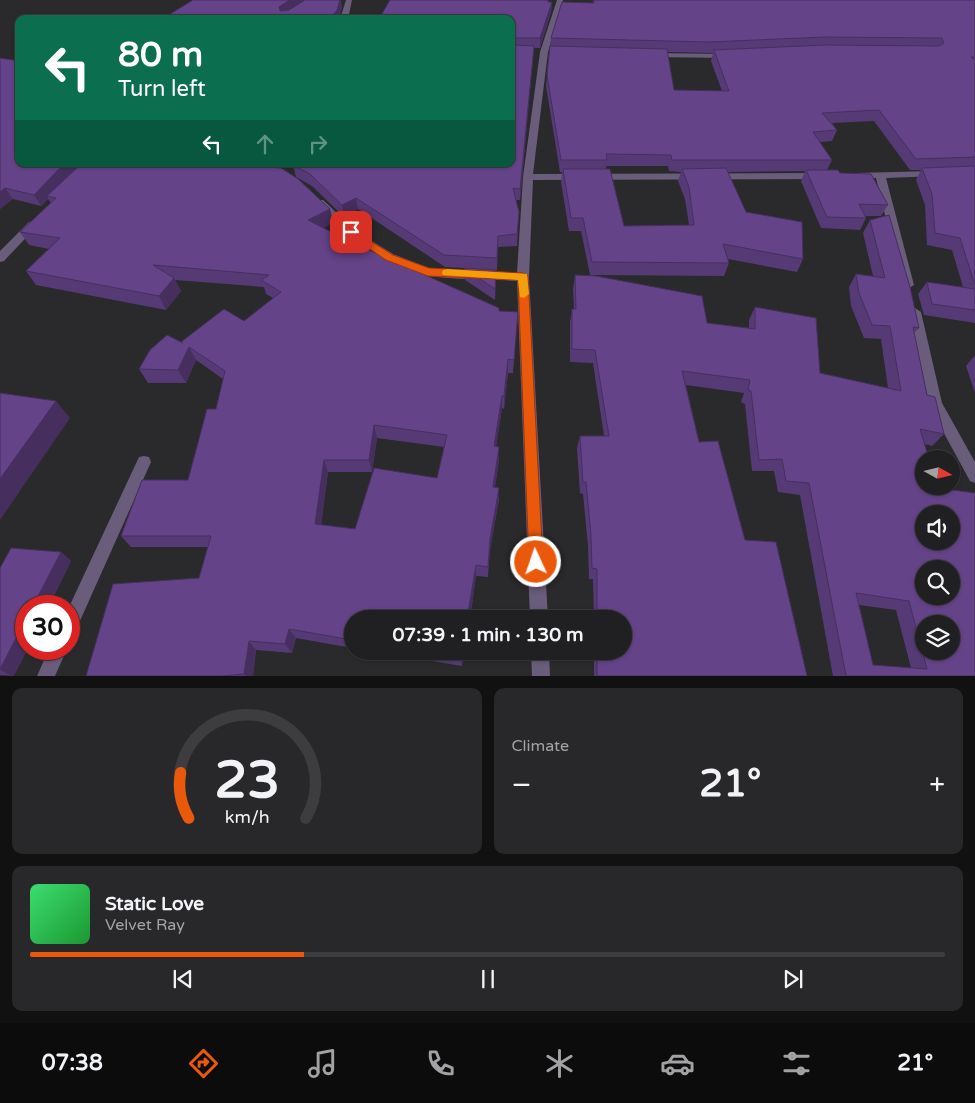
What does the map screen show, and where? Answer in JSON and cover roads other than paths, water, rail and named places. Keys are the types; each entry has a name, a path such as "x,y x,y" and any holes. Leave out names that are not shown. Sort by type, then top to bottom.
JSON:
{"street":[{"path":"345,15 350,0"},
{"path":"539,610 523,276 528,177 545,52 560,0"},
{"path":"640,55 735,56"},
{"path":"240,167 263,172"},
{"path":"528,177 880,176 947,174"},
{"path":"880,176 912,301 935,404 975,476"},
{"path":"313,195 351,232 389,257 428,272 523,276"},
{"path":"0,258 38,218"},
{"path":"80,602 144,462"},
{"path":"46,676 53,660"},
{"path":"540,660 541,676"}]}
